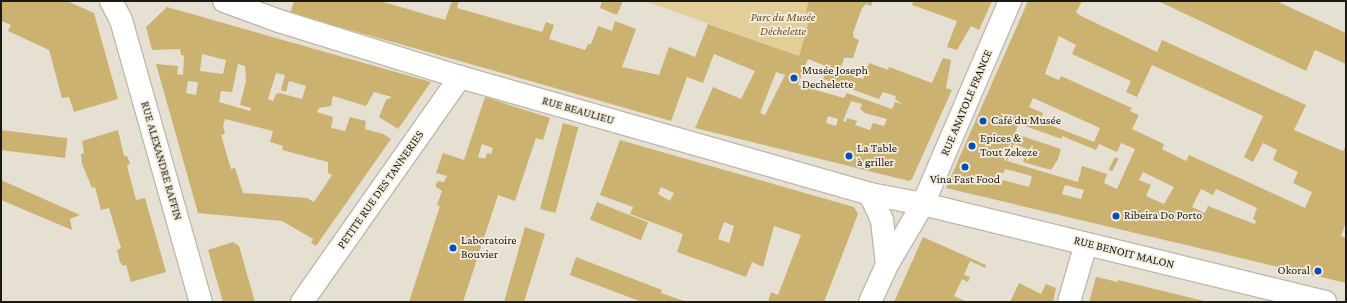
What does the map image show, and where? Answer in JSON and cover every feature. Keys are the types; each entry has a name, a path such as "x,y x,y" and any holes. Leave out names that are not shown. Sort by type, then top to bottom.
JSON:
{"street":[{"name":"RUE ANATOLE FRANCE","path":"870,302 887,265 923,204 1010,1"},
{"name":"RUE BEAULIEU","path":"244,5 460,77 870,194 923,204"},
{"name":"RUE ALEXANDRE RAFFIN","path":"117,7 201,302"},
{"name":"PETITE RUE DES TANNERIES","path":"302,302 460,77"},
{"path":"870,194 882,220 887,265"},
{"name":"RUE BENOIT MALON","path":"923,204 1325,302"},
{"path":"1068,302 1086,244"}],"green space":[{"name":"Parc du Musée Déchelette","path":"645,1 809,1 810,17 799,56"}],"building":[{"path":"1,1 67,1 94,13 118,99 74,112 69,97 62,98 49,50 8,31 11,25 1,21"},
{"path":"294,1 380,1 445,20 452,1 459,1 457,8 542,32 546,22 554,25 549,39 585,50 588,44 591,44 598,26 612,31 615,21 636,29 622,67 659,75 669,47 695,57 708,24 799,56 810,17 806,11 809,1 873,1 871,6 866,4 862,8 853,33 854,38 859,40 853,58 844,58 840,71 863,79 869,63 888,70 889,67 932,83 943,58 951,60 946,88 952,90 912,179 909,181 695,128 713,87 741,99 755,71 714,54 703,83 687,77 671,121 290,13","holes":["808,59 828,67 823,79 879,99 883,92 896,96 895,99 902,104 895,102 892,109 847,93 844,98 798,85","776,72 785,75 765,115 760,113","851,101 862,104 860,109 865,113 887,119 884,126 873,123 870,130 855,125 857,121 847,118 846,122 843,121","828,116 838,119 836,126 826,123"]},
{"path":"602,1 623,1 617,15 600,8"},
{"path":"913,1 992,1 979,30 971,26 957,50 947,47 957,21 912,5"},
{"path":"1028,1 1082,1 1076,12 1081,16 1157,52 1162,40 1306,105 1294,130 1343,151 1346,145 1346,222 1341,236 1346,238 1346,283 946,188","holes":["1059,36 1076,45 1072,54 1131,81 1126,92 1137,97 1152,65 1263,116 1244,157 1253,162 1263,143 1277,150 1273,160 1298,172 1293,183 1312,192 1305,208 1189,155 1186,161 1162,149 1164,144 1132,129 1139,115 1130,111 1132,108 1061,76 1059,80 1045,74","1033,98 1100,128 1094,142 1040,121 1043,113 1029,107","1020,121 1025,126 1062,139 1062,136 1096,150 1099,144 1117,152 1121,143 1135,149 1117,189 1104,183 1107,174 1082,166 1078,182 1007,161 1014,144 1027,149 1023,162 1051,170 1058,159 1061,149 1019,135 1013,138","1005,169 1032,176 1029,187 1003,180 1001,185 993,183 997,172 1004,173","1143,172 1174,187 1164,204 1146,196 1151,185 1139,180","1065,185 1084,190 1081,199 1062,194","1201,189 1213,195 1216,189 1257,208 1253,219 1256,221 1255,224 1208,206 1205,213 1192,207"]},
{"path":"1158,1 1276,1 1346,33 1346,64 1315,50 1306,71"},
{"path":"167,7 431,82 398,129 379,117 386,100 392,97 374,92 366,106 333,96 331,106 319,108 317,112 333,117 331,128 345,131 350,117 366,121 365,129 383,134 391,139 316,246 311,243 313,239 282,221 198,213 156,64 178,66 177,74 183,75 184,56 181,55 180,49 152,50 146,27","holes":["202,54 226,60 223,74 200,71","238,64 245,66 246,81 240,105 251,108 250,111 219,102 221,91 232,92","276,73 285,75 281,90 286,92 289,81 306,86 302,99 280,93 276,94 273,101 268,99","188,81 198,82 196,95 186,93","225,119 273,131 270,142 283,146 282,150 328,162 328,173 332,175 314,202 307,198 243,193 235,168 231,169 221,135 225,134 223,126"]},
{"path":"485,97 550,118 543,140 536,138 515,201 498,195 463,302 409,302 440,206 437,205 442,191 436,187 436,184 438,181 444,182 447,176 436,173 443,153 464,160","holes":["482,144 493,148 491,154 487,153 485,159 478,157"]},
{"path":"563,123 578,127 555,213 540,209"},
{"path":"1,130 68,138 65,158 1,150"},
{"path":"118,130 124,156 127,156 130,163 127,166 136,200 145,198 166,272 131,282 126,265 123,266 120,262 117,250 121,248 109,208 101,210 95,187 92,188 82,164 81,154 84,153 82,141"},
{"path":"620,140 854,207 858,214 824,302 768,302 771,292 778,295 801,235 774,226 763,267 752,262 746,277 677,252 683,234 630,214 633,207 600,195","holes":["661,187 674,193 670,201 658,194","724,222 734,226 729,243 718,239"]},
{"path":"1115,157 1119,159 1112,171 1109,169"},
{"path":"1,180 80,215 70,219 72,230 1,200"},
{"path":"597,202 648,223 641,240 590,220"},
{"path":"525,227 545,234 524,302 504,302"},
{"path":"923,237 986,265 985,268 970,261 964,275 970,277 968,282 962,279 954,296 967,302 894,302"},
{"path":"233,242 239,246 255,302 223,302 208,250"},
{"path":"576,257 662,290 661,293 687,302 642,302 570,275"},
{"path":"1096,277 1118,282 1118,280 1208,302 1089,302"},
{"path":"1019,283 1041,294 1046,284 1056,288 1053,302 1010,302"}],"place":[{"name":"Musée Joseph Dechelette","path":"794,78"},
{"name":"Café du Musée","path":"983,121"},
{"name":"Epices & Tout Zekeze","path":"972,146"},
{"name":"La Table à griller","path":"849,156"},
{"name":"Vina Fast Food","path":"965,167"},
{"name":"Ribeira Do Porto","path":"1116,216"},
{"name":"Laboratoire Bouvier","path":"453,248"},
{"name":"Okoral","path":"1318,271"}]}
